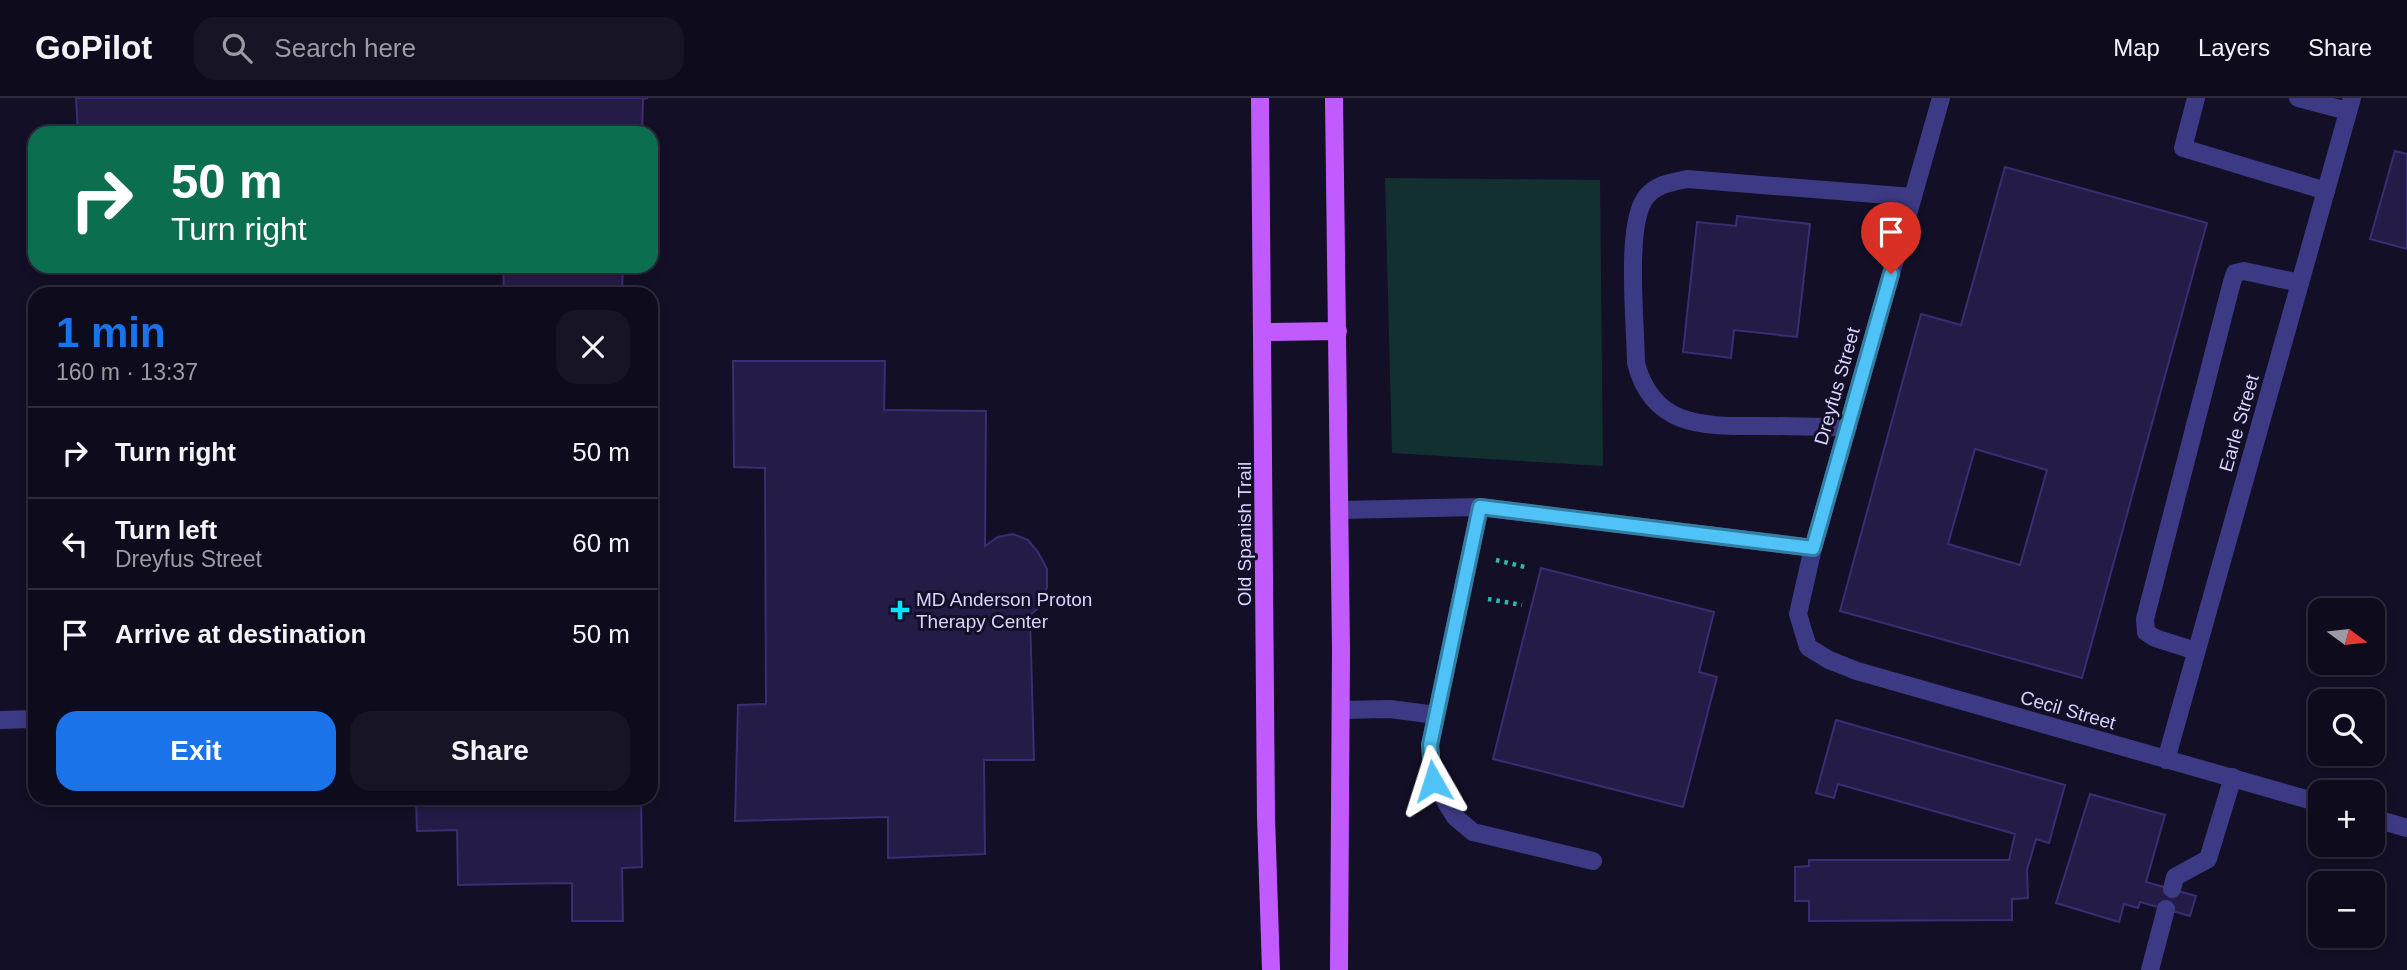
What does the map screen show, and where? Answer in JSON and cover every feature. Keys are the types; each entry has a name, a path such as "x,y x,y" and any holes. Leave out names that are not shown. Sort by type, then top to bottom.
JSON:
{"main road":[{"name":"Old Spanish Trail","path":"1260,98 1266,803 1271,970"},
{"path":"1334,98 1340,510 1339,970"},
{"path":"1264,332 1338,331"}],"street":[{"name":"Dreyfus Street","path":"1808,647 1798,614 1813,548 1941,98"},
{"path":"2196,98 2183,148 2326,191"},
{"path":"2298,98 2350,105"},
{"name":"Earle Street","path":"2166,760 2350,105"},
{"path":"1847,427 1708,426 1679,419 1652,399 1641,380 1636,363 1634,236 1638,211 1648,195 1665,184 1687,179 1913,197"},
{"path":"2196,651 2155,638 2146,632 2145,619 2232,282 2235,273 2244,271 2300,283"},
{"path":"1480,507 1430,745 1433,781 1455,817 1473,832 1593,861"},
{"path":"1340,510 1480,507 1813,548"},
{"name":"Cecil Street","path":"1808,647 1829,660 1857,671 2308,799"},
{"path":"1341,710 1390,709 1436,715"},
{"path":"0,720 28,719"},
{"path":"2172,889 2175,877 2208,859 2233,777"},
{"path":"2385,822 2407,828"},
{"path":"2150,970 2166,909"}],"path":[{"path":"1470,554 1529,568"},
{"path":"1462,594 1522,605"}],"green space":[{"path":"1385,178 1600,180 1603,466 1392,453"}],"building":[{"path":"76,98 648,98 643,99 642,126 78,126"},
{"path":"2395,151 2407,154 2407,249 2370,239"},
{"path":"2005,167 2207,223 2082,678 1840,611 1921,314 1961,325","holes":["1975,449 2047,470 2020,565 1948,544"]},
{"path":"1737,216 1810,224 1797,337 1734,330 1731,358 1683,352 1697,222 1736,226"},
{"path":"503,273 623,273 622,287 504,287"},
{"name":"MD Anderson Proton Therapy Center","path":"733,361 885,361 884,410 986,411 985,546 998,537 1013,534 1028,540 1047,569 1047,587 1041,606 1030,615 1034,760 984,760 985,854 888,858 888,817 735,821 738,705 766,704 765,468 734,467"},
{"path":"1541,568 1714,612 1699,672 1717,677 1683,807 1493,759"},
{"path":"1836,720 2065,785 2049,843 2036,839 2027,870 2028,898 2012,899 2012,920 1809,921 1809,901 1795,901 1795,867 1809,866 1809,860 2009,860 2015,834 1838,784 1834,798 1816,793"},
{"path":"2090,794 2165,815 2146,882 2196,896 2190,916 2140,902 2138,908 2124,904 2119,922 2056,903"},
{"path":"416,805 641,805 642,867 622,868 623,921 572,921 572,883 458,885 457,830 417,831"}],"place":[{"name":"MD Anderson Proton Therapy Center","path":"900,610"}],"route":[{"path":"1433,781 1430,745 1480,507 1813,548 1891,274"}]}
